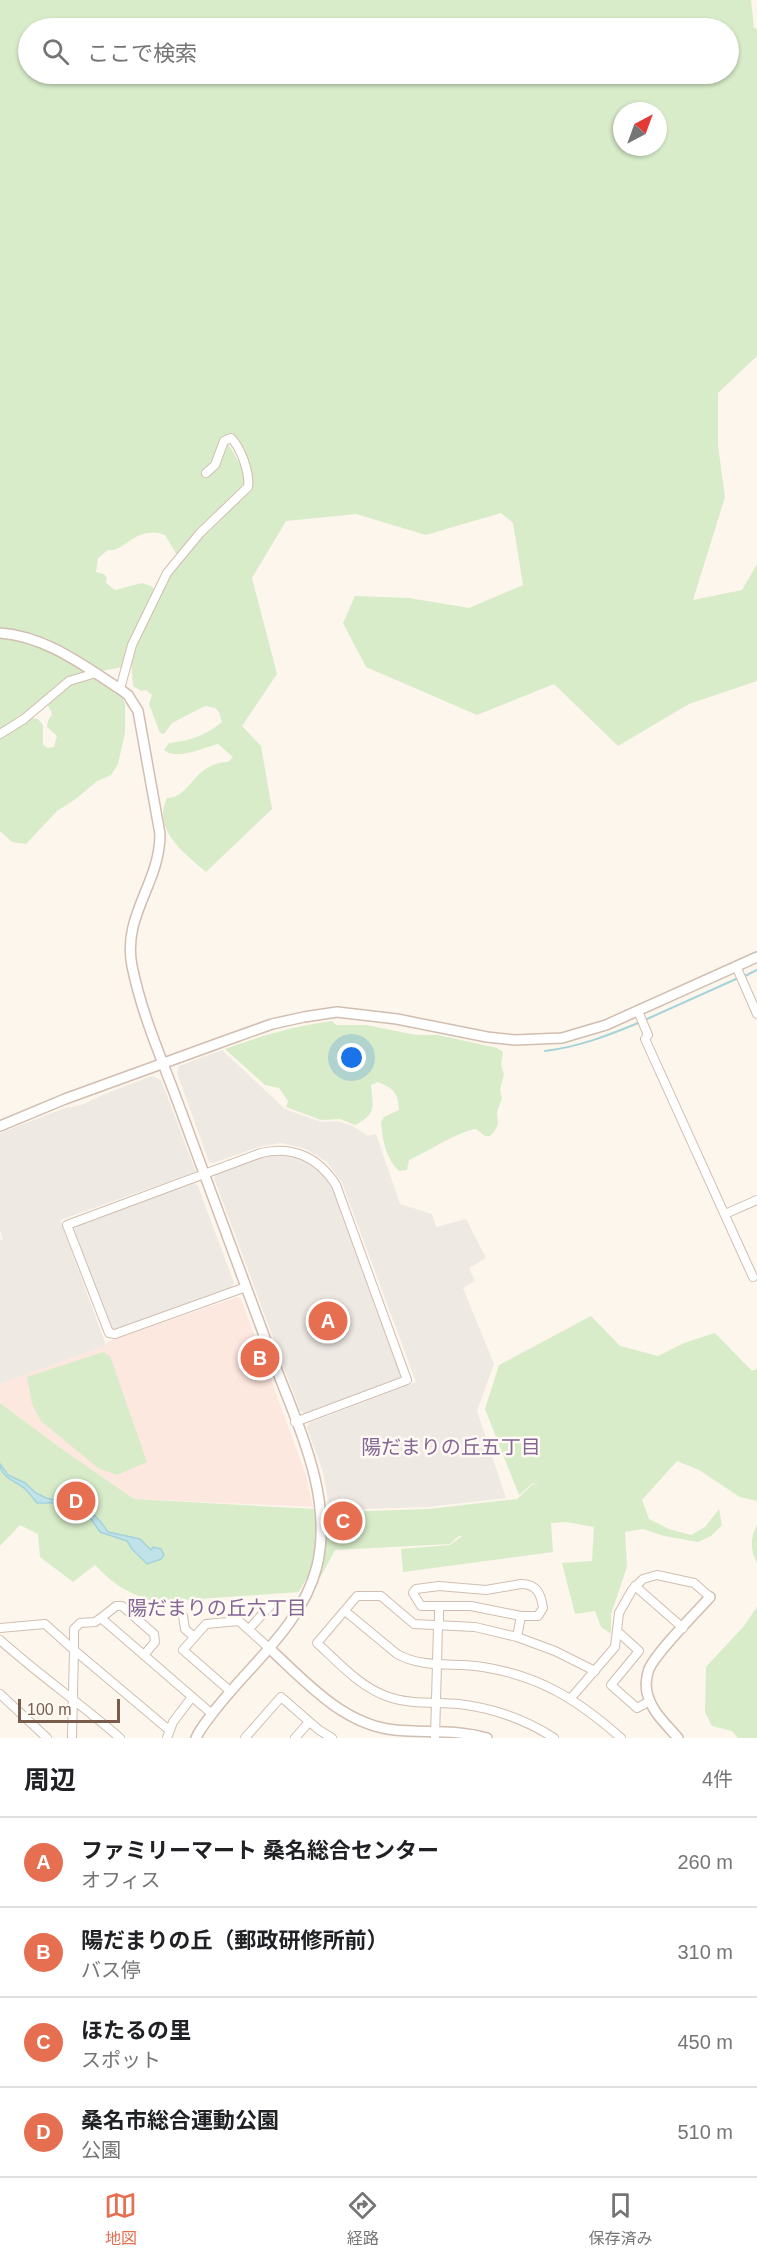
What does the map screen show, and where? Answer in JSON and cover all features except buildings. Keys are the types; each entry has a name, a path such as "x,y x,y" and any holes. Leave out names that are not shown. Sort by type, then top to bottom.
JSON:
{"street":[{"path":"120,689 132,645 167,573 200,533 248,487 249,479 236,444 231,438 224,441 215,465 206,473"},
{"path":"0,633 15,634 47,645 96,674 120,689 134,704 141,721 160,834 157,863 135,914 129,945 135,980 319,1491 322,1524 321,1549 301,1607 269,1648 230,1691 196,1738"},
{"path":"0,734 24,719 69,681 96,674"},
{"path":"0,1126 272,1024 337,1012 397,1019 515,1040 562,1038 606,1025 757,957"},
{"path":"736,966 757,1014"},
{"path":"638,1011 648,1035 645,1039 753,1277"},
{"path":"246,1287 115,1334 109,1333 67,1225 271,1150 293,1151 317,1162 330,1176 339,1195 407,1380 295,1422"},
{"path":"725,1214 757,1200"},
{"path":"571,1698 615,1647 616,1623 619,1613 635,1586 647,1577 662,1576 694,1583 711,1597 649,1668 646,1690 656,1712 678,1738"},
{"path":"521,1584 530,1585 538,1591 543,1605 542,1611 535,1617 521,1616 482,1608 421,1606 414,1596 414,1590 439,1586 486,1590 521,1584"},
{"path":"635,1586 683,1628"},
{"path":"554,1738 527,1723 500,1713 466,1705 406,1702 375,1691 317,1643 357,1596 381,1596 414,1624 475,1627 517,1636 555,1651 595,1671"},
{"path":"72,1738 74,1629 80,1623 95,1622 116,1606 122,1606 154,1634 155,1642 144,1655"},
{"path":"249,1629 270,1606"},
{"path":"435,1734 439,1606"},
{"path":"345,1611 396,1654 416,1663 482,1666 544,1683 571,1698 621,1738"},
{"path":"183,1616 184,1629 194,1638"},
{"path":"517,1636 521,1616"},
{"path":"101,1618 212,1714"},
{"path":"230,1691 183,1650 206,1624 239,1621 330,1701 357,1719 396,1730 435,1734 457,1731 487,1738"},
{"path":"0,1628 45,1624 168,1734 173,1722 192,1697"},
{"path":"617,1631 639,1651 611,1685 637,1708 650,1701"},
{"path":"0,1640 33,1670 74,1699 120,1738"},
{"path":"0,1694 46,1738"},
{"path":"246,1738 281,1697 309,1722 332,1738"},
{"path":"295,1738 309,1722"}],"shaded area":[{"path":"222,1050 285,1109 321,1122 337,1121 353,1126 368,1136 376,1134 400,1204 432,1214 436,1227 466,1219 486,1258 469,1268 475,1281 463,1288 494,1364 477,1411 506,1498 428,1507 330,1510 323,1472 307,1428 309,1423 416,1382 342,1183 327,1162 306,1149 281,1143 259,1147 213,1163 209,1162 177,1073 179,1066"},
{"path":"152,1076 161,1080 196,1172 60,1220 106,1345 0,1384 0,1241 3,1239 0,1230 0,1133 65,1108 81,1105"},
{"path":"272,1154 294,1155 303,1158 321,1170 333,1188 401,1375 399,1379 305,1413 300,1411 214,1178 216,1173"},
{"path":"194,1183 198,1186 234,1283 232,1287 115,1331 111,1328 74,1231 76,1226"},
{"path":"237,1297 241,1299 306,1475 313,1507 134,1499 0,1403 0,1384 108,1344 107,1342"}],"green space":[{"path":"0,0 751,0 754,28 757,29 757,356 718,393 718,445 725,497 693,600 742,590 757,564 757,681 689,704 618,746 554,684 477,715 366,667 343,623 355,596 409,598 469,608 523,585 513,523 501,513 426,535 356,514 286,521 252,578 277,674 242,726 261,746 272,809 206,872 173,840 167,830 163,810 167,798 182,793 207,768 228,762 233,757 218,744 183,754 169,753 164,750 169,743 197,737 216,727 222,722 219,712 215,708 205,706 172,723 164,734 160,733 149,704 152,695 146,690 141,691 133,686 131,661 137,643 171,572 204,532 250,488 234,438 224,444 228,444 234,453 248,485 177,555 165,535 147,533 139,535 120,547 108,550 98,558 96,572 104,574 107,578 106,583 115,590 142,583 154,589 123,667 101,671 48,641 15,630 0,629"},
{"path":"0,638 34,645 86,672 66,679 22,717 0,730"},
{"path":"86,678 97,679 122,696 125,704 125,733 118,764 111,775 97,781 57,811 26,844 12,842 0,831 0,738 32,718 38,719 43,725 43,745 48,748 54,747 57,736 47,727 52,714 47,704 69,685"},
{"path":"332,1021 336,1025 366,1025 416,1035 438,1035 497,1048 503,1052 501,1065 504,1074 500,1090 502,1098 497,1112 498,1124 494,1132 490,1136 485,1136 476,1129 461,1134 409,1160 407,1170 399,1171 388,1155 381,1122 384,1117 399,1110 398,1099 391,1089 378,1082 371,1085 372,1109 367,1117 355,1125 340,1119 321,1120 286,1107 288,1101 279,1088 265,1085 225,1049 278,1032"},
{"path":"591,1316 620,1346 658,1356 684,1343 715,1333 752,1371 757,1369 757,1501 740,1497 699,1470 677,1461 642,1500 649,1519 669,1529 691,1535 705,1527 719,1509 722,1525 711,1536 698,1542 664,1536 643,1529 625,1532 627,1567 611,1614 611,1634 601,1627 595,1611 575,1614 562,1563 592,1561 594,1527 566,1522 551,1523 553,1552 403,1572 401,1549 450,1545 462,1536 450,1544 335,1550 320,1578 306,1579 299,1592 155,1602 122,1588 95,1565 73,1582 40,1557 38,1534 20,1525 0,1546 0,1403 134,1499 337,1512 428,1509 517,1499 533,1484 539,1487 533,1483 519,1495 485,1409 499,1365"},
{"path":"103,1352 110,1356 147,1462 117,1475 98,1468 41,1421 32,1404 27,1377"},
{"path":"757,1525 757,1563 752,1544"},
{"path":"757,1607 757,1738 738,1738 732,1731 712,1726 705,1712 706,1667 744,1626"}],"water":[{"path":"0,1464 8,1475 25,1483 36,1493 55,1500 72,1497 81,1502 108,1532 140,1539 151,1550 153,1547 161,1549 164,1555 161,1559 147,1564 127,1541 100,1532 91,1519 73,1503 37,1503 24,1488 2,1472"}],"waterway":[{"path":"745,976 757,970"},
{"path":"647,1019 736,979"},
{"path":"545,1051 569,1047 638,1023"}],"place":[{"name":"ファミリーマート 桑名総合センター","path":"328,1321"},
{"name":"陽だまりの丘（郵政研修所前）","path":"260,1358"},
{"name":"桑名市総合運動公園","path":"76,1501"},
{"name":"ほたるの里","path":"343,1521"}],"district":[{"name":"陽だまりの丘五丁目","path":"451,1447"},
{"name":"陽だまりの丘六丁目","path":"217,1608"}]}
